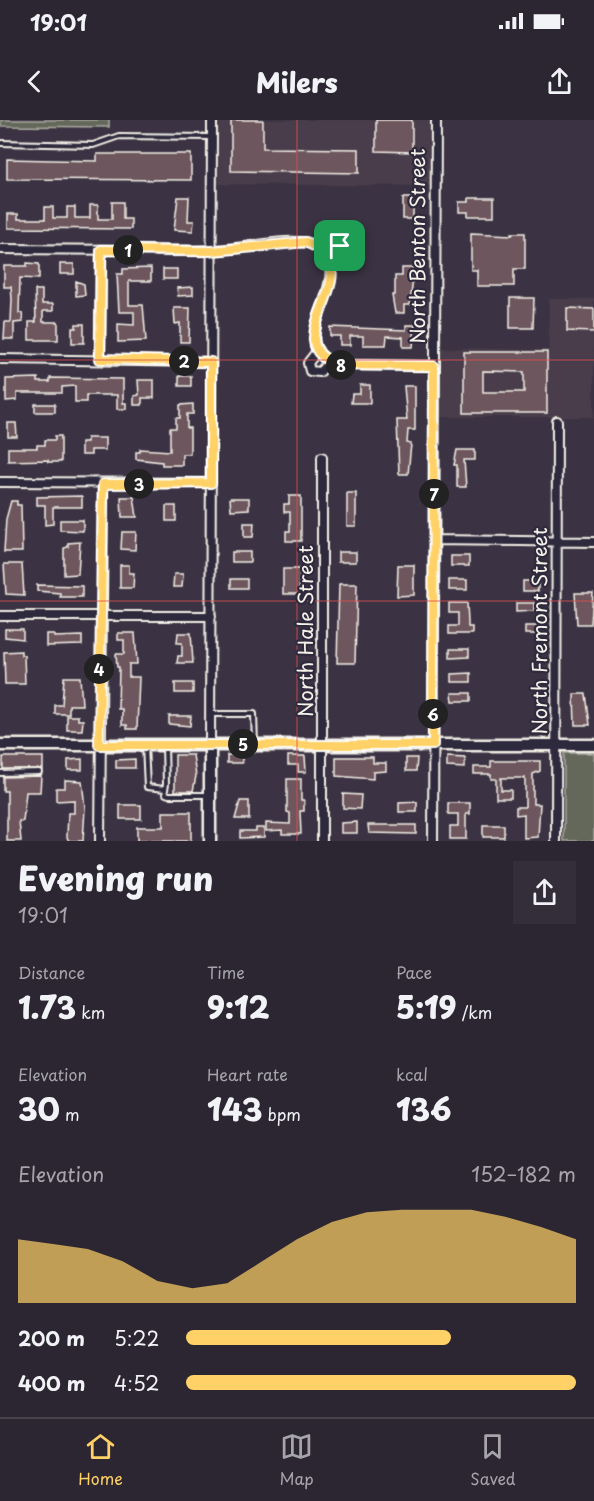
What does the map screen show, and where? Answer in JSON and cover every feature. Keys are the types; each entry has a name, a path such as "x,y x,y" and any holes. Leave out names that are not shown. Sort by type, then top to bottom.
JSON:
{"street":[{"path":"210,841 212,120"},
{"name":"North Benton Street","path":"433,841 436,120"},
{"path":"316,247 330,238 339,243 339,250 328,261"},
{"path":"0,249 212,251 306,242 316,247 328,261 333,278 318,314 315,333 318,350 329,361 341,365 434,366"},
{"path":"100,359 101,250"},
{"path":"318,350 308,363 310,371 320,372 329,361"},
{"path":"0,359 211,362"},
{"name":"North Fremont Street","path":"556,841 557,421"},
{"name":"North Hale Street","path":"322,457 322,841"},
{"path":"0,482 211,483"},
{"path":"100,841 100,616 103,484"},
{"path":"433,540 594,542"},
{"path":"0,616 211,616"},
{"path":"0,745 594,745"}],"lane":[{"path":"0,143 93,145 118,136 212,137"},
{"path":"210,714 254,714 255,744"},
{"path":"145,745 147,787 165,789"},
{"path":"165,745 166,794 210,795"},
{"path":"0,773 39,772"}],"shaded area":[{"path":"212,120 436,120 435,186 212,184"},
{"path":"549,299 594,299 594,417 438,417 439,348 549,350"}],"green space":[{"path":"1,120 109,120 109,127 1,126"},
{"path":"564,753 594,753 594,841 564,841"}],"building":[{"path":"231,120 263,120 263,148 359,149 359,173 231,171"},
{"path":"376,120 412,120 412,152 376,151"},
{"path":"97,154 191,154 191,180 7,179 7,159 97,161"},
{"path":"178,197 189,197 188,221 194,221 193,231 174,230"},
{"path":"403,198 413,198 413,219 403,219"},
{"path":"469,198 494,198 494,216 468,216 468,212 459,212 459,202 469,202"},
{"path":"112,202 123,202 123,219 131,219 131,229 8,228 8,214 18,214 18,219 45,219 45,207 53,207 53,218 67,218 67,207 75,207 75,218 90,218 90,205 98,205 98,219 112,219"},
{"path":"471,233 512,235 512,233 525,233 525,269 514,269 514,286 477,286 477,270 471,270"},
{"path":"27,263 39,264 39,279 20,278 19,313 22,313 23,322 14,323 14,339 4,339 5,322 11,322 12,299 11,287 4,287 4,266 27,266"},
{"path":"60,264 74,264 74,274 60,274"},
{"path":"151,268 151,281 129,281 129,305 143,305 146,341 118,342 118,324 134,325 134,312 119,312 117,274 123,274 123,269"},
{"path":"402,268 414,268 410,305 404,305 404,313 395,313 392,295 395,295 395,276 402,276"},
{"path":"163,269 177,269 177,279 163,279"},
{"path":"76,281 84,284 85,295 76,296"},
{"path":"193,287 193,295 178,296 177,288"},
{"path":"35,290 42,290 42,304 53,304 53,311 43,311 43,322 58,322 58,340 29,340 29,322 36,322"},
{"path":"510,298 534,298 533,328 510,328"},
{"path":"174,308 190,308 189,342 180,342 180,323 175,324"},
{"path":"567,308 594,309 594,332 567,331"},
{"path":"76,324 84,324 84,343 72,343 72,328 76,328"},
{"path":"406,325 415,325 413,347 403,347 403,337 387,336 386,345 363,345 363,336 350,336 350,345 340,345 340,336 330,336 330,327 406,330"},
{"path":"464,352 547,352 547,413 464,413","holes":["483,371 524,372 524,392 483,392"]},
{"path":"179,376 191,376 191,386 179,386"},
{"path":"38,378 38,382 50,382 50,378 123,379 123,403 126,403 126,409 117,409 117,395 86,395 86,402 75,402 75,386 62,387 62,393 17,393 17,400 6,401 6,379"},
{"path":"138,380 154,380 154,398 142,398 142,405 134,405 134,396 139,395"},
{"path":"360,385 370,385 370,403 351,403 352,394 360,394"},
{"path":"404,386 415,386 415,430 408,430 407,443 411,444 408,474 399,474 397,420 407,420"},
{"path":"35,404 55,404 55,412 35,412"},
{"path":"193,404 193,414 187,414 187,428 190,428 190,454 182,454 182,465 162,465 162,462 136,459 136,452 140,452 140,449 170,451 170,428 176,428 176,418 180,418 180,405"},
{"path":"8,423 16,423 17,437 8,437"},
{"path":"55,436 61,436 61,462 8,461 8,448 37,448 37,445 45,445 45,440 55,440"},
{"path":"87,438 105,438 105,450 91,450 91,455 81,455 81,442 87,442"},
{"path":"457,450 475,450 475,460 464,460 466,487 457,487 457,465 454,465"},
{"path":"347,493 356,493 356,526 347,526"},
{"path":"82,496 82,507 53,507 53,524 45,525 45,505 37,505 37,497"},
{"path":"289,496 301,496 301,541 286,541 286,531 290,531 290,512 284,512 284,504 289,504"},
{"path":"121,497 134,497 137,517 122,517"},
{"path":"230,498 249,498 249,509 231,510"},
{"path":"11,501 17,501 17,505 21,505 22,552 4,552 6,519"},
{"path":"166,506 176,506 176,521 166,521"},
{"path":"60,520 83,520 83,531 60,530"},
{"path":"244,523 254,523 253,537 244,537"},
{"path":"122,532 136,532 135,550 121,549"},
{"path":"80,542 78,574 64,575 64,548 68,547 68,543"},
{"path":"232,552 250,552 250,562 232,562"},
{"path":"338,552 356,552 356,562 338,562"},
{"path":"451,556 469,556 469,566 451,566"},
{"path":"4,564 22,564 24,595 6,594"},
{"path":"120,565 129,565 129,573 134,573 133,588 120,588"},
{"path":"398,565 414,565 414,595 397,596"},
{"path":"283,569 301,569 299,594 283,594"},
{"path":"174,574 183,574 182,587 173,587"},
{"path":"231,579 247,579 247,588 231,588"},
{"path":"449,580 467,580 467,590 449,590"},
{"path":"523,581 538,581 538,591 523,591"},
{"path":"339,584 357,584 355,663 337,663"},
{"path":"37,585 82,586 82,597 60,597 60,593 37,591"},
{"path":"575,593 593,593 591,624 577,624"},
{"path":"449,603 467,603 468,627 472,627 472,634 449,634 449,626 458,626 458,613 449,613"},
{"path":"516,603 534,603 534,611 516,612"},
{"path":"525,626 540,626 540,634 525,634"},
{"path":"5,629 23,629 23,639 5,637"},
{"path":"118,633 135,633 137,664 129,664 129,677 139,677 137,729 127,729 127,725 122,725 122,709 118,709 119,667 117,667 116,654 124,654 124,640 118,640"},
{"path":"178,633 191,633 193,663 177,663 178,656 182,656 182,643 177,643"},
{"path":"46,634 54,634 54,637 82,636 82,645 46,646"},
{"path":"450,649 469,649 469,657 450,658"},
{"path":"21,651 21,655 24,655 25,684 5,684 4,652"},
{"path":"471,673 471,682 452,682 452,674"},
{"path":"64,677 80,677 82,705 69,705 69,714 55,714 55,705 62,705"},
{"path":"175,683 193,683 193,693 175,693"},
{"path":"452,693 471,693 471,701 453,701"},
{"path":"574,694 586,694 590,725 575,725"},
{"path":"67,716 78,716 78,720 83,720 82,730 67,730"},
{"path":"169,716 191,716 190,726 169,724"},
{"path":"175,755 193,755 196,776 193,791 175,791"},
{"path":"227,755 242,755 242,763 227,763"},
{"path":"288,756 305,756 306,772 298,772 298,765 288,765"},
{"path":"3,757 43,757 43,769 3,769"},
{"path":"336,757 373,757 373,763 386,763 386,771 373,772 373,779 336,776"},
{"path":"447,757 465,758 465,768 447,767"},
{"path":"406,758 417,758 416,771 406,771"},
{"path":"82,759 82,770 68,770 68,760"},
{"path":"135,759 135,768 116,768 116,760"},
{"path":"491,761 540,761 540,771 533,774 533,804 540,804 538,837 524,838 524,814 516,815 516,807 525,807 525,778 501,778 501,790 511,790 511,798 496,798 496,779 491,779 491,774 474,774 474,767 491,767"},
{"path":"41,776 40,792 26,792 23,821 19,821 21,841 7,841 7,791 3,791 3,777"},
{"path":"287,779 301,779 301,800 304,800 304,811 300,811 301,834 282,834 282,830 266,831 266,823 290,824 290,813 287,812"},
{"path":"65,780 82,781 85,808 83,841 69,841 67,837 68,813 74,813 74,800 56,801 56,788 65,788"},
{"path":"343,794 361,795 360,809 343,808"},
{"path":"240,801 249,801 249,819 235,819"},
{"path":"417,802 417,812 399,812 399,803"},
{"path":"448,803 470,803 470,814 466,814 466,839 450,839 450,826 458,826 458,814 448,814"},
{"path":"120,805 141,805 141,819 120,819"},
{"path":"163,812 191,812 191,841 137,841 137,827 163,827"},
{"path":"357,822 357,833 341,833 341,823"},
{"path":"368,825 416,825 416,834 369,833"},
{"path":"483,825 504,825 504,837 483,837"},
{"path":"256,828 264,828 264,837 240,838 240,831 256,831"}],"route":[{"path":"330,238 335,238 340,246 328,261 333,278 318,314 315,333 318,350 329,361 341,365 434,366 433,745 99,745 103,484 211,483 211,362 100,359 101,250 212,251 306,242 316,247 330,238"}]}
